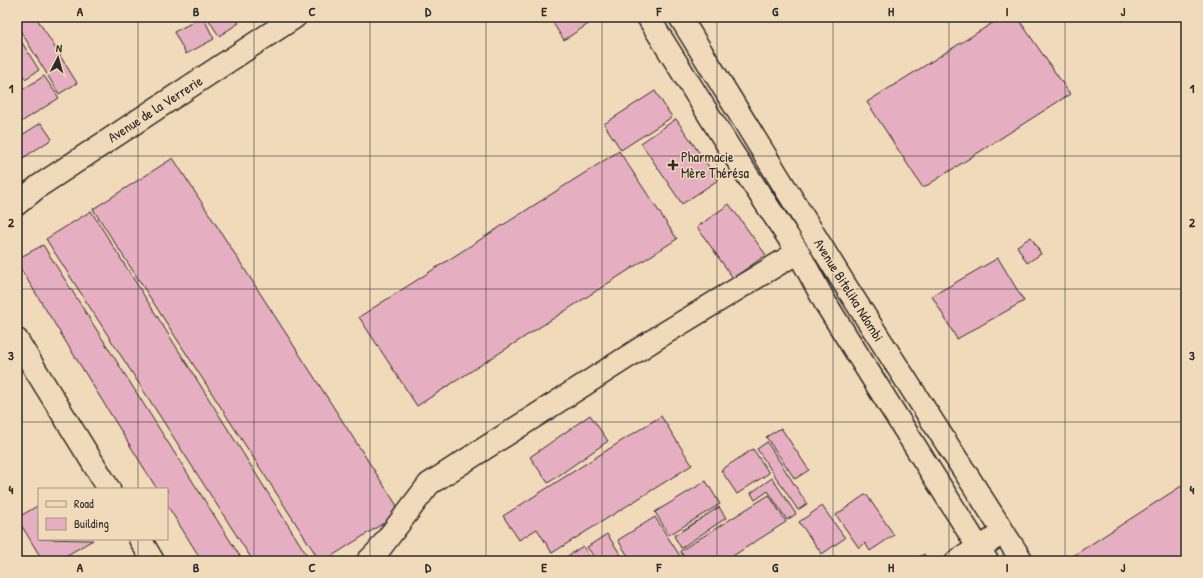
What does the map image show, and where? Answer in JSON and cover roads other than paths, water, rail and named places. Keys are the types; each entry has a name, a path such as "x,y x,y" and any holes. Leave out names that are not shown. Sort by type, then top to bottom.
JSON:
{"main road":[{"name":"Avenue de la Verrerie","path":"17,204 39,186 296,17"},
{"name":"Avenue Bitelika Ndombi","path":"648,17 732,152 798,252 826,304 983,554"},
{"name":"Avenue Bitelika Ndombi","path":"680,17 847,288 1022,561"},
{"path":"368,561 378,551 429,484 660,336 798,252"},
{"path":"17,340 108,488"},
{"path":"957,561 983,554 1003,533"},
{"path":"141,540 153,561"}],"place":[{"name":"Pharmacie Mère Thérésa","path":"673,165"}]}
